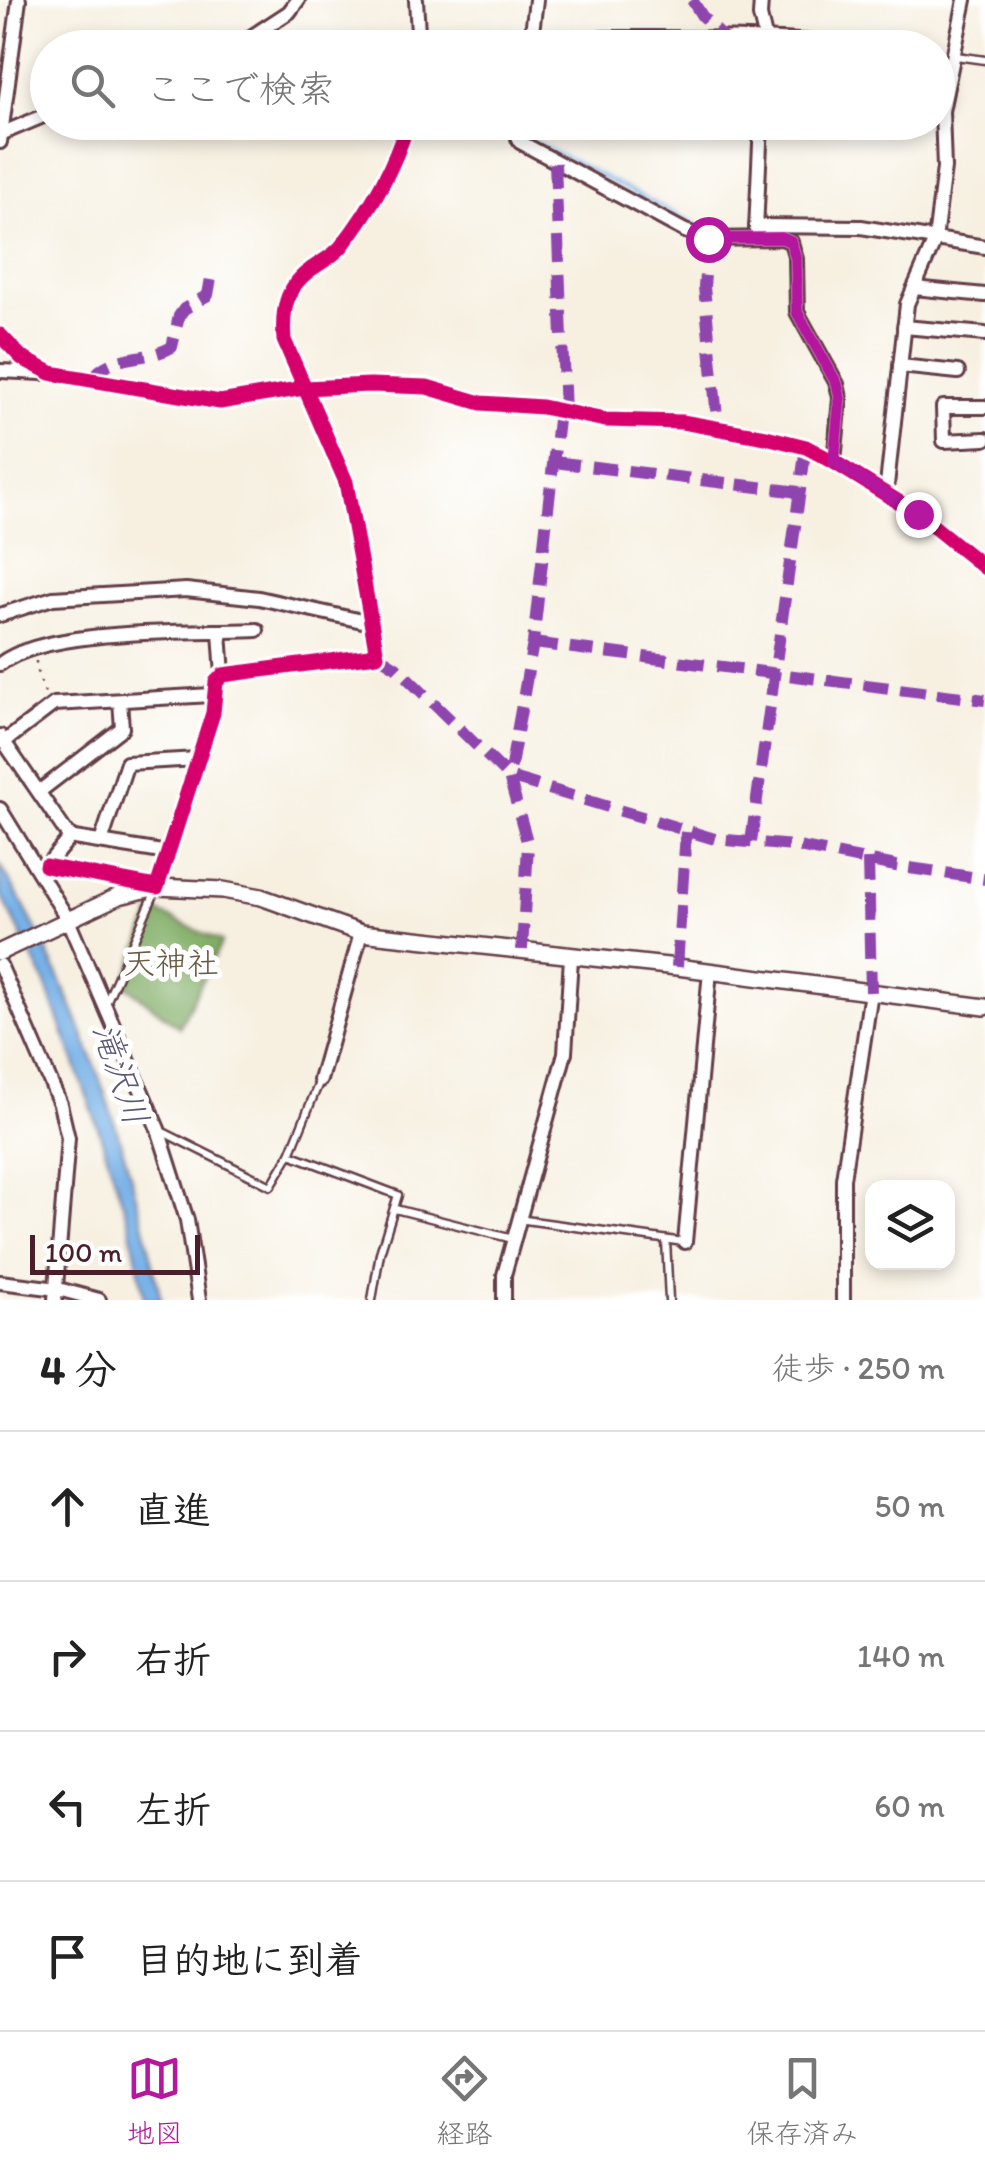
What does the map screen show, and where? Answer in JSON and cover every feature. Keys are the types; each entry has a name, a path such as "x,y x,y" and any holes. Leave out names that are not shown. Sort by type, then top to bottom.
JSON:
{"street":[{"path":"2,138 19,0"},
{"path":"262,30 289,12 298,0"},
{"path":"416,0 417,30"},
{"path":"533,30 536,0"},
{"path":"761,0 764,30"},
{"path":"955,50 964,0"},
{"path":"2,138 30,123"},
{"path":"157,887 213,713 212,695 222,675 377,654 346,482 284,340 285,303 298,281 340,248 374,201 400,140"},
{"path":"520,140 555,163 685,231 708,239 829,224 934,243 985,247"},
{"path":"756,232 760,140"},
{"path":"886,494 907,304 934,243 944,168 943,140"},
{"path":"756,232 791,242 795,250 797,312 837,384 840,398 834,462"},
{"path":"914,288 985,296"},
{"path":"904,326 985,334"},
{"path":"0,335 22,358 51,373"},
{"path":"900,366 958,372"},
{"path":"0,371 51,373 220,402 304,388 427,388 481,404 542,408 606,420 718,427 806,448 834,462 918,514 985,568"},
{"path":"985,406 943,407 944,442 985,439"},
{"path":"0,616 53,598 186,590 259,598 371,623"},
{"path":"0,664 11,655 84,636 256,630"},
{"path":"220,632 222,675"},
{"path":"168,852 71,836 2,739 52,706 212,695"},
{"path":"40,791 122,728 120,700"},
{"path":"101,842 127,764 198,759"},
{"path":"0,809 42,868 158,1130 190,1233 199,1300"},
{"path":"42,868 71,836"},
{"path":"42,868 157,887 224,890 261,897 362,934 710,971 985,1007"},
{"path":"56,1294 68,1138 60,1104 2,955 64,920 118,896 157,887"},
{"path":"320,1080 362,934"},
{"path":"504,1300 504,1275 565,1053 571,958"},
{"path":"685,1242 710,971"},
{"path":"843,1300 843,1179 870,992"},
{"path":"0,1282 99,1300"}],"lane":[{"path":"955,56 985,60"},
{"path":"104,1005 157,887"},
{"path":"158,1130 271,1186 290,1154 320,1080"},
{"path":"290,1154 398,1195 380,1253 372,1300"},
{"path":"395,1208 513,1239"},
{"path":"518,1219 685,1242"},
{"path":"666,1240 669,1300"}],"path":[{"path":"35,650 36,669 52,706"}],"green space":[{"name":"天神社","path":"153,910 222,942 179,1027 124,984"}],"water":[{"path":"0,865 54,967 99,1075 134,1188 161,1300 145,1300 130,1225 94,1115 45,982 0,892"}],"waterway":[{"path":"533,140 706,230 751,230"}],"marked path":[{"path":"692,0 716,30"},
{"path":"555,163 565,413"},
{"path":"708,239 704,287 718,427"},
{"path":"91,380 108,365 172,347 179,316 208,295 211,278"},
{"path":"522,950 528,845 509,777 533,643 559,411"},
{"path":"751,842 806,447"},
{"path":"554,462 799,492"},
{"path":"533,643 985,700"},
{"path":"377,655 396,667 509,777 715,839 793,846 985,879"},
{"path":"677,967 686,832"},
{"path":"868,859 871,992"}],"cycle path":[{"path":"46,866 157,887 213,713 216,682 223,675 377,655 346,482 284,340 284,319 295,284 341,247 371,203 402,140"},
{"path":"0,335 22,358 51,373 220,402 304,388 427,387 481,403 542,407 605,420 682,422 766,437 806,447 834,462 918,514 985,568"}],"route":[{"path":"708,239 782,238 791,242 796,259 797,312 837,384 840,398 834,462 918,514"}],"water label":[{"name":"滝沢川","path":"121,1074"}]}
